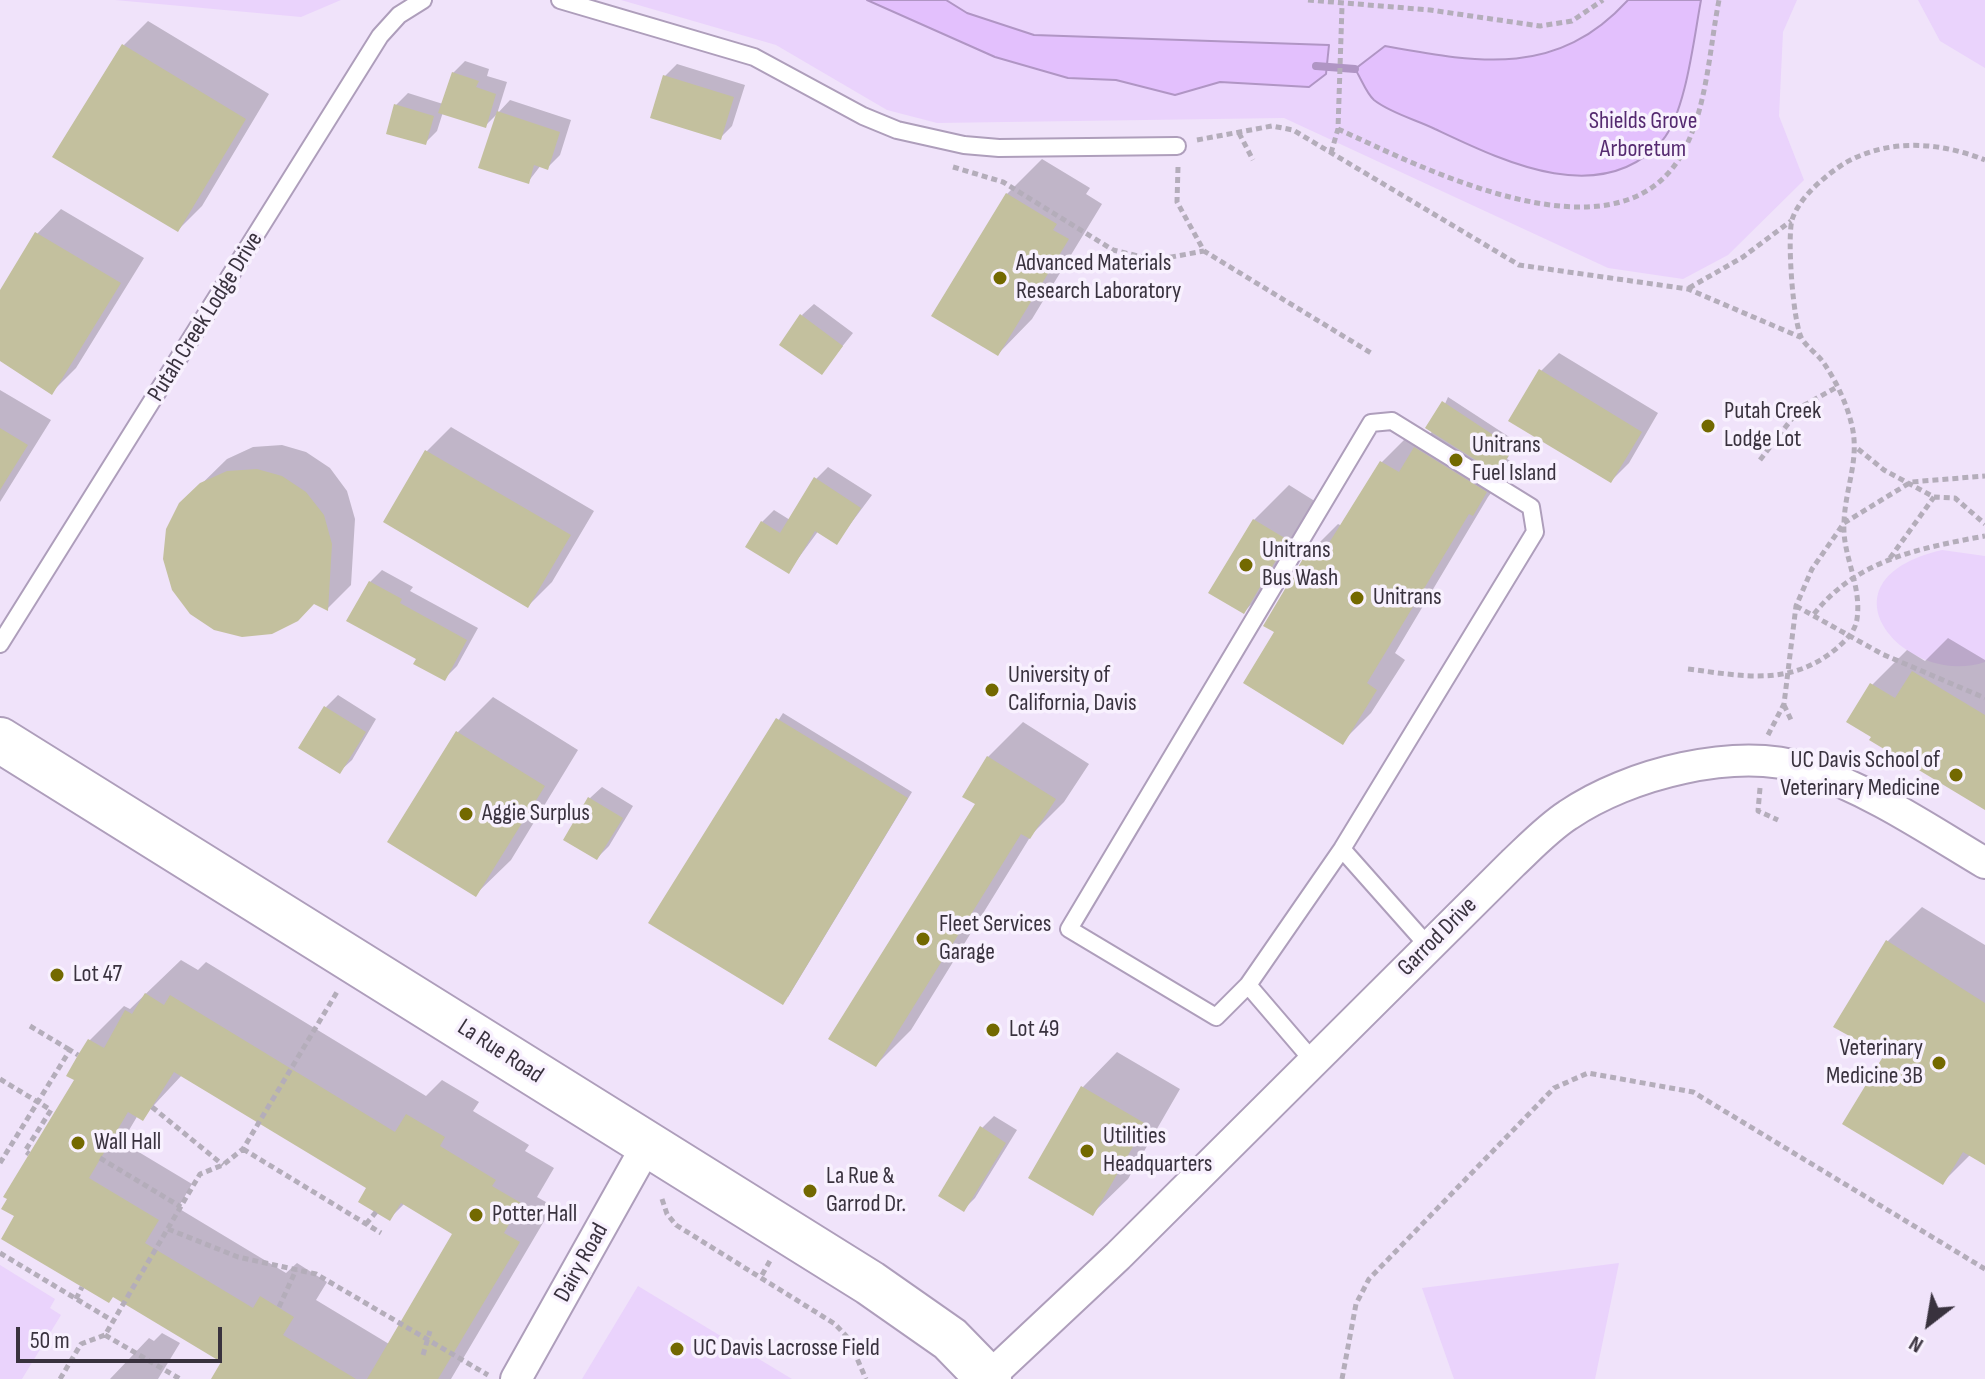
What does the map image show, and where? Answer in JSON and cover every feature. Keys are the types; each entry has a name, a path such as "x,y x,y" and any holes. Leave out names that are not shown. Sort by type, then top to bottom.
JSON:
{"street":[{"name":"La Rue Road","path":"0,740 381,975 646,1147 912,1311 950,1339 989,1379"},
{"name":"Garrod Drive","path":"989,1379 1118,1256 1513,863 1567,815 1626,783 1720,764 1784,764 1833,778 1870,795 1985,863"},
{"name":"Dairy Road","path":"503,1378 646,1147"}],"lane":[{"name":"Putah Creek Lodge Drive","path":"0,644 380,36 399,15 423,0"},
{"path":"560,0 754,57 863,116 924,136 999,148 1177,146"},
{"path":"1392,421 1531,507 1535,532 1342,849 1248,985 1216,1017 1069,929 1371,423 1392,421"},
{"path":"1342,849 1429,947"},
{"path":"1248,985 1314,1062"}],"path":[{"path":"1308,0 1342,6 1430,10 1540,26 1572,21 1603,0"},
{"path":"1338,129 1450,176 1558,206 1592,209 1644,195 1665,179 1687,144 1697,117 1719,0"},
{"path":"1331,153 1338,129 1342,6"},
{"path":"1371,353 1204,251 1177,202 1177,146 1272,126 1293,130 1519,265 1688,289 1800,337 1822,362 1837,387 1851,420 1857,448 1844,523 1856,578 1857,620 1850,636 1823,659 1801,672 1767,677 1688,669"},
{"path":"1239,133 1253,160"},
{"path":"924,136 922,158 1003,182 1113,250 1155,260 1204,251"},
{"path":"1800,337 1791,281 1792,221 1824,177 1848,161 1888,147 1934,144 1985,160"},
{"path":"1688,289 1743,257 1792,221"},
{"path":"1760,460 1801,407 1837,387"},
{"path":"1857,448 1884,470 1934,497 1955,498 1985,524"},
{"path":"1976,474 1985,467"},
{"path":"1770,727 1784,704 1796,606 1812,569 1844,523 1911,482 1976,474 1985,476"},
{"path":"1890,558 1934,497"},
{"path":"1814,614 1832,590 1890,558 1922,547 1985,536"},
{"path":"1796,606 1850,636 1985,698"},
{"path":"1784,704 1792,722"},
{"path":"1758,811 1778,820"},
{"path":"60,1379 81,1344 105,1335 200,1174 223,1165 243,1149 338,991"},
{"path":"30,1026 78,1055"},
{"path":"0,1163 70,1050"},
{"path":"1342,1379 1356,1304 1369,1279 1554,1088 1588,1073 1693,1092 1985,1269"},
{"path":"0,1079 51,1110 25,1151 29,1154"},
{"path":"152,1107 223,1165"},
{"path":"243,1149 381,1233"},
{"path":"100,1158 181,1207"},
{"path":"662,1199 667,1214 676,1225 835,1324 848,1338 866,1379"},
{"path":"366,1224 376,1212"},
{"path":"168,1229 238,1257 316,1274 426,1339 503,1378"},
{"path":"0,1253 113,1321"},
{"path":"279,1307 296,1270"},
{"path":"76,1299 82,1287"},
{"path":"423,1355 430,1331"},
{"path":"105,1335 180,1379"}],"shaded area":[{"name":"University of California, Davis","path":"0,0 1985,0 1985,1379 0,1379"},
{"path":"867,0 946,0 967,13 1034,35 1329,45 1326,74 1309,87 1220,82 1175,95 1116,80 1068,78 995,57"},
{"path":"1628,0 1701,0 1688,74 1670,128 1662,141 1637,162 1610,173 1580,176 1550,172 1490,154 1380,105 1368,93 1355,69 1385,46 1484,59 1515,59 1545,53 1573,42 1601,25"}],"green space":[{"path":"115,0 341,0 301,17"},
{"name":"Shields Grove Arboretum","path":"621,0 1797,0 1783,32 1779,116 1804,180 1728,255 1683,279 1608,268 1284,118 937,123 887,110 776,45"},
{"path":"1918,0 1985,0 1985,68 1940,41"},
{"path":"1942,550 1985,556 1985,662 1955,666 1927,660 1902,647 1885,628 1877,606 1882,584 1903,565"},
{"path":"1619,1263 1595,1379 1454,1379 1422,1288"},
{"path":"0,1265 55,1299 50,1308 61,1315 22,1379 0,1379"},
{"path":"638,1286 792,1379 582,1379"}],"building":[{"path":"122,44 246,119 178,232 52,157"},
{"path":"452,72 479,81 476,87 496,94 486,128 438,113"},
{"path":"663,75 734,97 721,140 650,118"},
{"path":"394,104 434,116 426,145 386,134"},
{"path":"497,111 560,132 548,170 534,165 529,184 478,168"},
{"name":"Advanced Materials Research Laboratory","path":"1006,193 1057,224 1053,230 1069,239 998,356 931,316"},
{"path":"35,232 121,283 52,395 0,361 0,290"},
{"path":"800,314 843,346 822,375 779,345"},
{"path":"1539,369 1642,432 1611,483 1508,421"},
{"path":"1442,401 1513,448 1498,474 1425,428"},
{"path":"0,428 28,445 0,490"},
{"name":"Unitrans","path":"1414,447 1487,492 1473,516 1469,514 1367,683 1377,690 1343,745 1243,683 1274,632 1263,626 1307,552 1319,559 1380,461 1399,472"},
{"path":"425,450 571,535 528,608 383,522"},
{"path":"257,469 282,476 306,492 324,515 332,544 328,611 314,604 298,621 272,634 242,637 214,630 190,614 172,590 163,559 166,529 179,503 200,483 227,471"},
{"path":"814,477 861,508 837,545 815,531 789,574 745,547 761,521 780,533"},
{"name":"Unitrans Bus Wash","path":"1253,519 1288,540 1244,614 1208,593"},
{"path":"369,581 402,599 400,603 467,640 445,681 413,664 416,659 346,621"},
{"name":"UC Davis School of Veterinary Medicine","path":"1912,671 1985,715 1985,810 1869,740 1871,737 1846,722 1870,683 1895,698"},
{"path":"324,706 366,732 340,774 298,748"},
{"path":"776,718 908,798 783,1005 648,923"},
{"name":"Aggie Surplus","path":"456,731 545,786 476,897 387,842"},
{"name":"Fleet Services Garage","path":"987,756 1056,799 1030,839 1021,834 876,1067 828,1039 975,804 962,797"},
{"path":"588,797 623,818 597,860 563,840"},
{"name":"Veterinary Medicine 3B","path":"1886,940 1985,1003 1985,1165 1963,1152 1943,1185 1842,1124 1884,1055 1833,1027"},
{"path":"145,993 164,1005 170,995 395,1132 406,1114 445,1137 440,1146 496,1180 492,1186 521,1203 504,1233 520,1242 438,1379 367,1379 452,1234 401,1203 390,1221 358,1202 366,1188 174,1072 143,1121 128,1112 89,1178 159,1220 145,1243 253,1308 260,1296 294,1317 283,1335 356,1379 211,1379 221,1362 113,1297 109,1303 1,1239 14,1216 1,1209 7,1199 3,1197 74,1080 66,1076 78,1055 88,1039 104,1048 125,1010 132,1014"},
{"name":"Utilities Headquarters","path":"1081,1086 1146,1124 1093,1216 1028,1178"},
{"path":"980,1126 1006,1143 964,1212 938,1196"}],"waterway":[{"path":"1316,66 1355,69"}],"place":[{"name":"Advanced Materials Research Laboratory","path":"1000,278"},
{"name":"Putah Creek Lodge Lot","path":"1708,426"},
{"name":"Unitrans Fuel Island","path":"1456,460"},
{"name":"Unitrans Bus Wash","path":"1246,565"},
{"name":"Unitrans","path":"1357,598"},
{"name":"University of California, Davis","path":"992,690"},
{"name":"UC Davis School of Veterinary Medicine","path":"1956,775"},
{"name":"Aggie Surplus","path":"466,814"},
{"name":"Fleet Services Garage","path":"923,939"},
{"name":"Lot 47","path":"57,975"},
{"name":"Lot 49","path":"993,1030"},
{"name":"Veterinary Medicine 3B","path":"1939,1063"},
{"name":"Wall Hall","path":"78,1143"},
{"name":"Utilities Headquarters","path":"1087,1151"},
{"name":"La Rue & Garrod Dr.","path":"810,1191"},
{"name":"Potter Hall","path":"476,1215"},
{"name":"UC Davis Lacrosse Field","path":"677,1349"}]}
